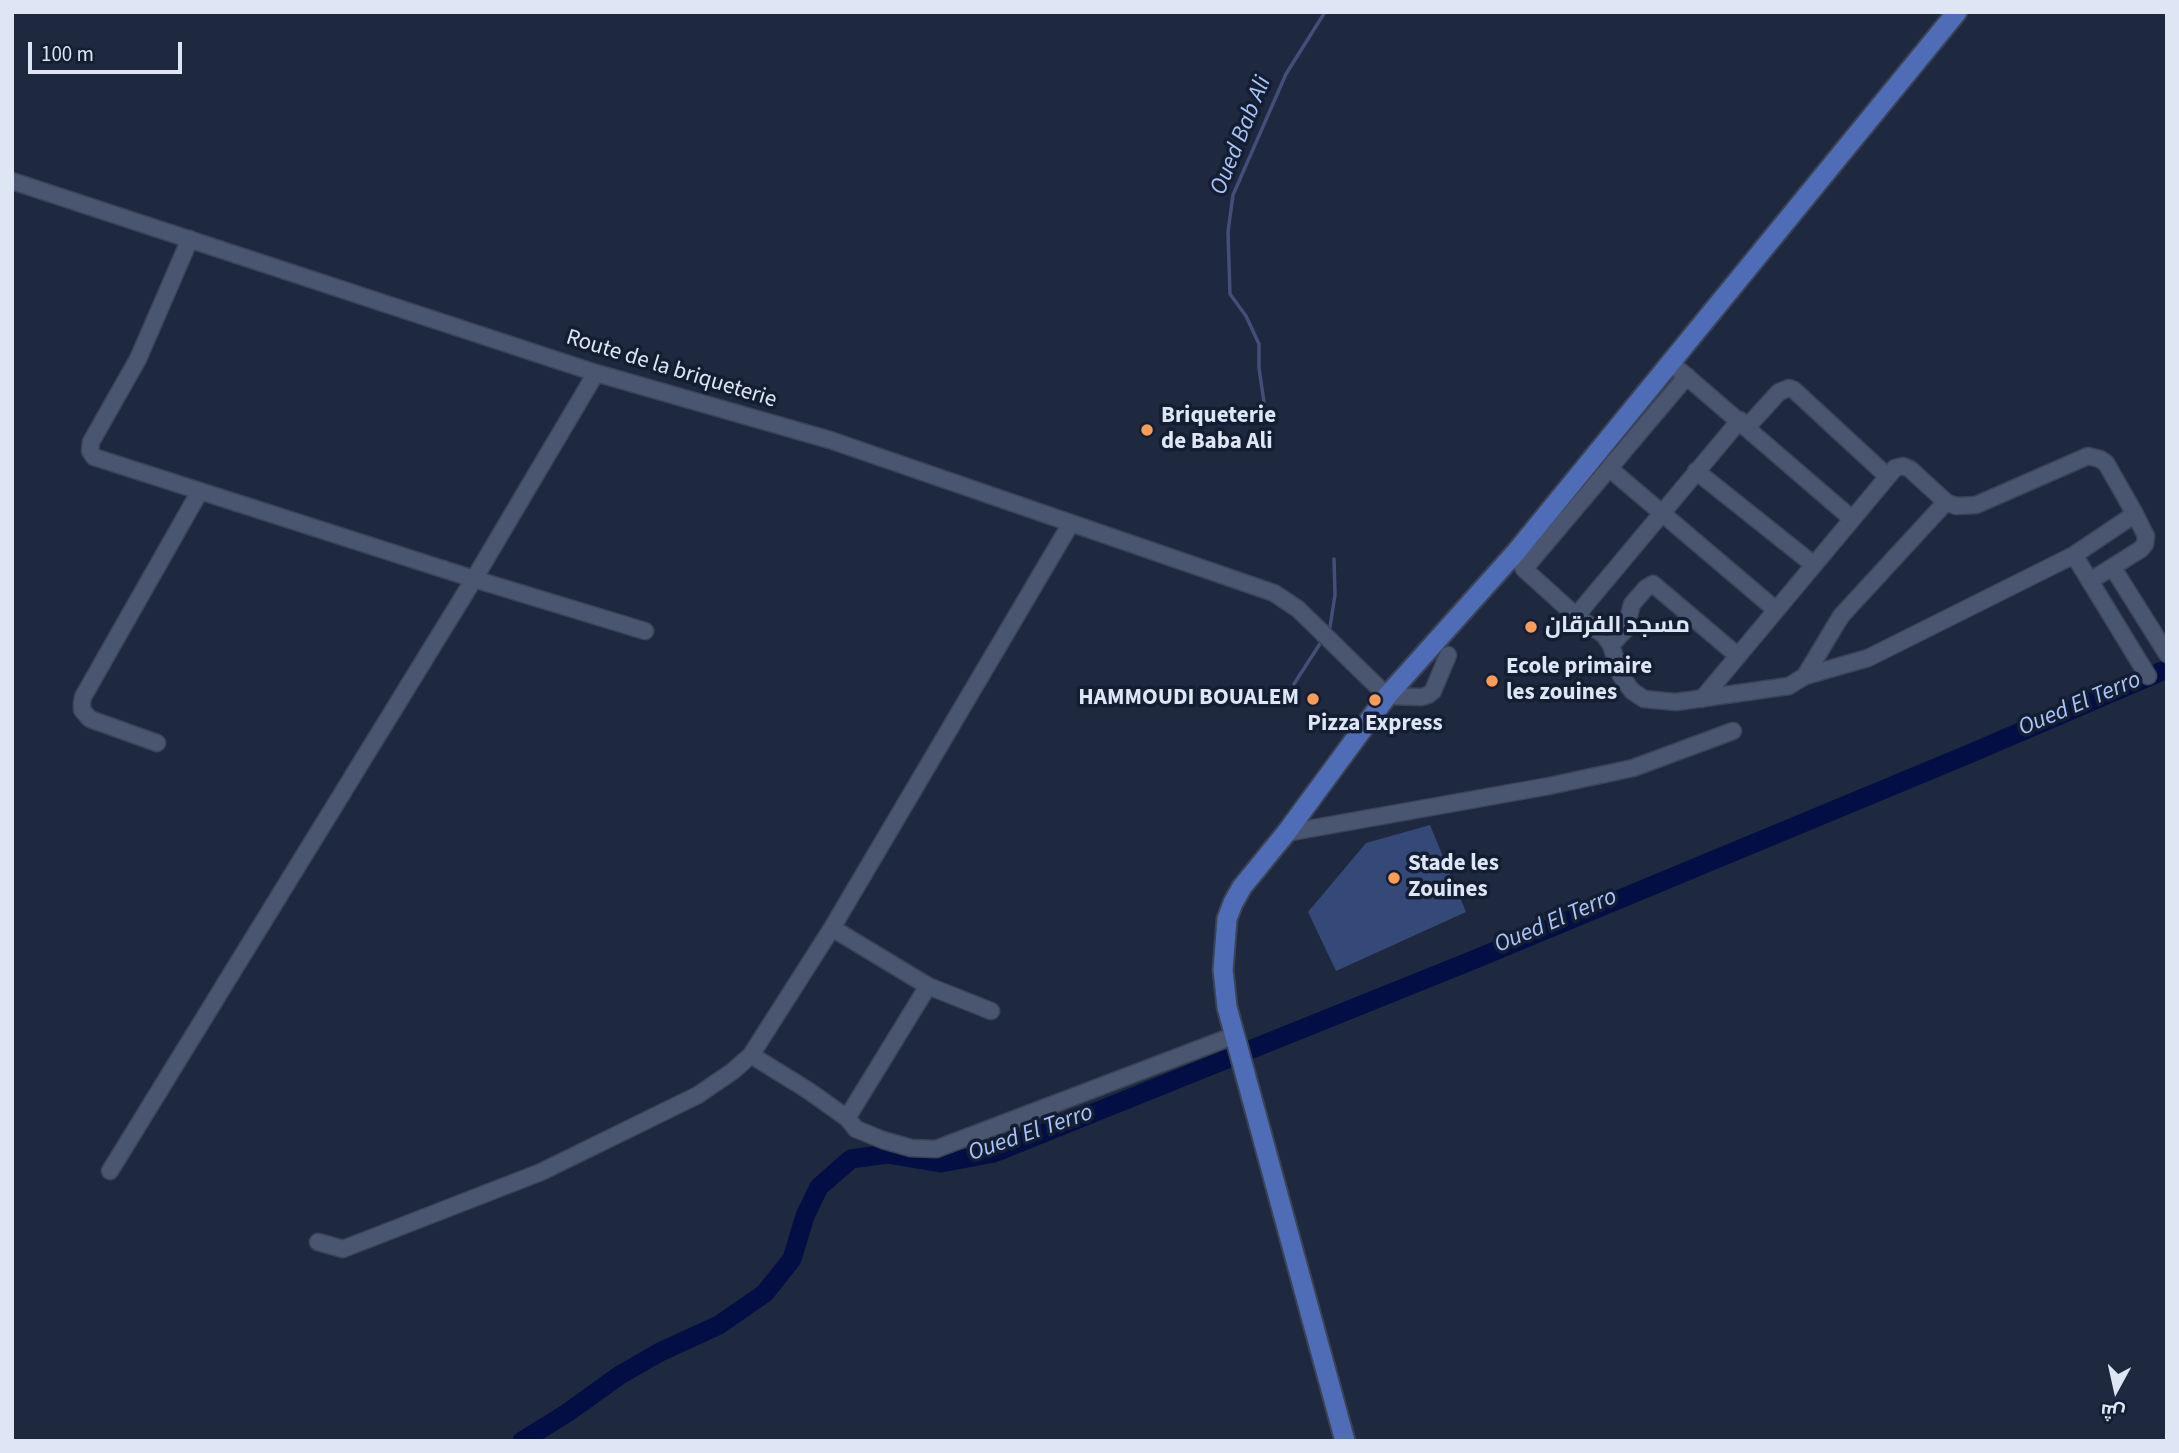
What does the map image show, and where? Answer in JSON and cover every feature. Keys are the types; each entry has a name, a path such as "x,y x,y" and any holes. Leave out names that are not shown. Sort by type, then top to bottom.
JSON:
{"main road":[{"path":"1345,1441 1224,990 1227,919 1242,887 1286,833 1387,696 1520,561 1671,363 1956,12"}],"street":[{"name":"Route de la briqueterie","path":"12,181 596,373 830,440 1274,593 1298,609 1387,696"},
{"path":"190,239 148,338 89,448 97,459 645,631"},
{"path":"1671,363 1851,518"},
{"path":"110,1171 474,579 596,373"},
{"path":"1687,376 1610,469 1520,561 1576,616 1604,635 1611,645 1621,676 1632,691 1644,699 1676,702 1789,686 1805,676 1868,659 2074,555 2135,514"},
{"path":"1576,616 1696,471 1779,391 1789,388 1794,390 1887,476"},
{"path":"1702,699 1851,518 1898,466 1907,467 1945,502 1956,506 1976,505 2079,458 2094,457 2106,463 2146,536 2145,544 2090,582"},
{"path":"1610,469 1776,610"},
{"path":"1696,471 1814,565"},
{"path":"157,743 90,719 82,710 83,697 200,491"},
{"path":"1805,676 1841,616 1945,502"},
{"path":"318,1242 343,1249 541,1172 698,1095 751,1055 832,928 1070,524"},
{"path":"2074,555 2148,676"},
{"path":"2113,568 2167,654"},
{"path":"1611,645 1625,630 1632,604 1653,584 1738,656"},
{"path":"1387,696 1428,695 1433,691 1448,655"},
{"path":"1286,833 1549,786 1633,768 1733,731"},
{"path":"832,928 928,986 991,1010"},
{"path":"847,1118 928,986"},
{"path":"751,1055 847,1118 856,1129 911,1148 936,1149 1237,1045"}],"shaded area":[{"name":"Stade les Zouines","path":"1430,825 1466,912 1336,971 1308,912 1366,843"}],"waterway":[{"name":"Oued Bab Ali","path":"1264,402 1259,344 1246,316 1230,294 1228,232 1233,195 1286,74 1325,12"},
{"path":"1327,632 1335,595 1334,559"},
{"path":"1294,684 1323,639"},
{"name":"Oued El Terro","path":"522,1441 620,1375 660,1352 719,1325 765,1293 792,1259 805,1216 819,1187 851,1159 887,1154 941,1163 994,1153 1478,958 2167,669"}],"place":[{"name":"Briqueterie de Baba Ali","path":"1147,430"},
{"name":"مسجد الفرقان","path":"1531,627"},
{"name":"Ecole primaire les zouines","path":"1492,681"},
{"name":"HAMMOUDI BOUALEM","path":"1313,699"},
{"name":"Pizza Express","path":"1375,700"},
{"name":"Stade les Zouines","path":"1394,878"}]}
